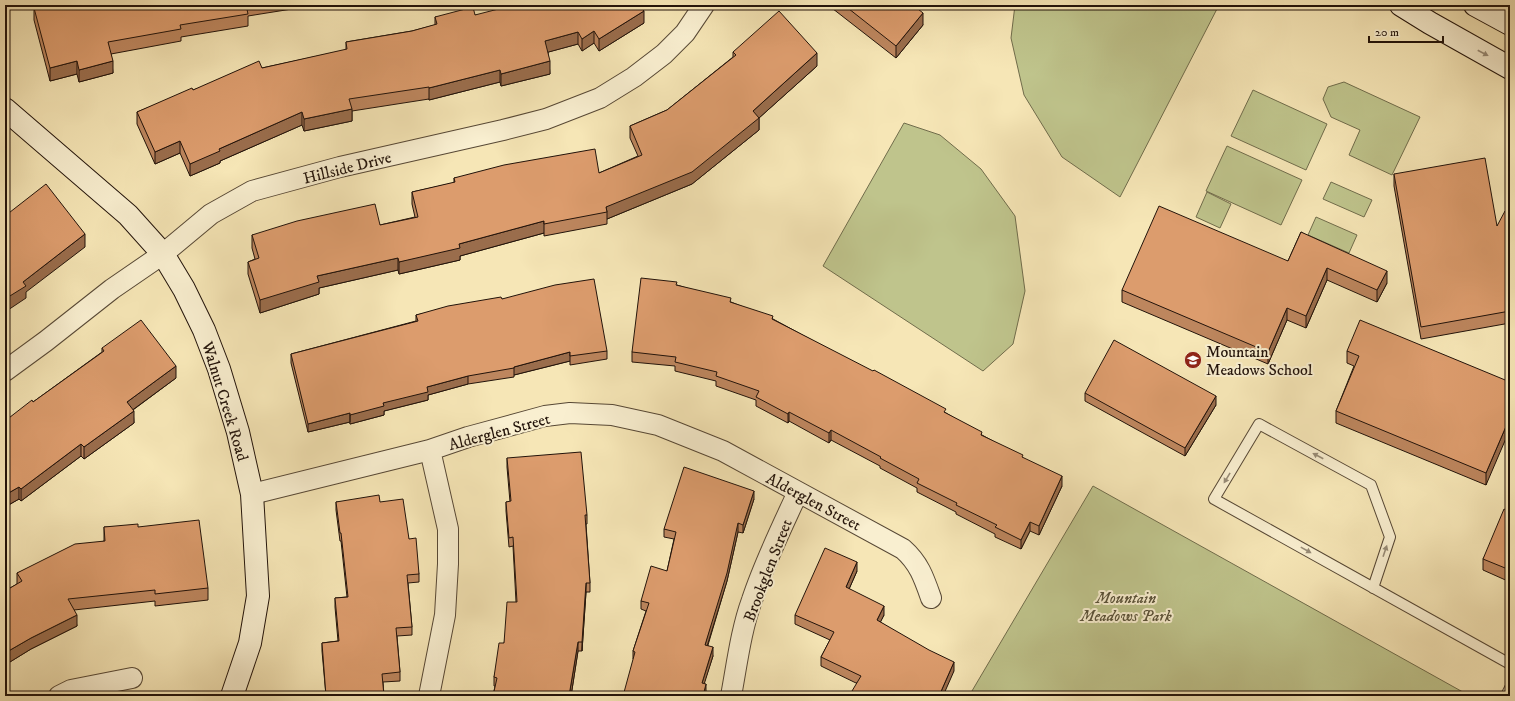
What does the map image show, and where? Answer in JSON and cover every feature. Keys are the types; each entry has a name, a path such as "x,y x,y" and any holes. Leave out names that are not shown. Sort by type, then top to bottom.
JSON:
{"street":[{"name":"Hillside Drive","path":"5,371 112,289 163,254 211,214 252,191 340,167 546,119 600,98 634,77 664,54 685,33 704,5"},
{"path":"1401,5 1510,68"},
{"path":"1475,5 1510,24"},
{"name":"Walnut Creek Road","path":"5,109 128,215 163,254 184,289 204,330 219,369 238,432 252,494 258,596 250,643 232,696"},
{"name":"Alderglen Street","path":"252,494 430,450 475,435 545,416 570,414 612,415 658,425 723,451 903,549 911,556 920,568 931,598"},
{"path":"429,696 445,615 448,564 448,529 430,450"},
{"name":"Brookglen Street","path":"731,696 743,631 751,600 798,492"},
{"path":"59,696 71,690 132,678"}],"lane":[{"path":"1373,588 1390,537 1371,485 1259,424 1214,499 1373,588 1510,664"},
{"path":"1506,696 1510,688"}],"green space":[{"path":"1015,5 1219,5 1120,197 1062,157 1024,95 1011,38"},
{"path":"1344,82 1420,117 1392,175 1349,155 1360,130 1331,117 1323,99 1328,87"},
{"path":"1253,90 1327,124 1306,170 1231,136"},
{"path":"904,123 940,135 981,169 1015,216 1025,291 1013,344 983,371 823,266"},
{"path":"1227,146 1302,180 1281,225 1206,191"},
{"path":"1331,182 1372,200 1364,217 1323,199"},
{"path":"1207,192 1231,204 1220,228 1196,217"},
{"path":"1316,217 1357,235 1349,253 1308,235"},
{"name":"Mountain Meadows Park","path":"1093,486 1470,696 969,696"}],"building":[{"path":"44,5 246,5 248,14 180,25 181,29 108,42 113,61 79,70 77,61 50,68 34,8"},
{"path":"514,5 640,5 644,11 599,39 594,31 582,39 578,32 545,41 550,61 501,74 500,70 429,88 349,99 352,109 304,119 302,112 219,149 220,151 190,164 180,141 155,152 137,112 192,88 193,90 259,61 262,68 347,49 346,42 412,31 437,24 435,17 473,7 475,15"},
{"path":"844,5 913,5 923,13 896,46"},
{"path":"779,11 817,53 753,111 759,118 692,172 606,207 607,212 544,224 544,221 459,244 460,248 399,262 398,258 317,276 319,282 260,300 248,262 259,258 252,235 297,221 375,204 380,225 418,217 412,192 455,182 454,178 504,165 595,149 599,173 642,155 630,126 667,110 736,55 733,52"},
{"path":"1485,158 1497,226 1505,211 1510,210 1510,311 1421,327 1394,174"},
{"path":"46,184 85,234 23,282 26,286 5,299 5,216"},
{"path":"1159,206 1288,261 1301,232 1387,271 1377,290 1327,268 1306,316 1287,308 1268,352 1122,290"},
{"path":"641,278 677,282 676,285 731,298 730,302 773,316 772,319 873,371 874,370 946,409 944,412 982,432 981,435 1062,476 1039,526 1030,522 1021,540 995,527 997,525 956,505 957,503 917,483 919,479 831,430 829,433 756,397 759,391 716,376 717,372 675,362 676,357 632,352"},
{"path":"594,279 607,351 570,356 570,352 514,368 468,376 427,387 428,392 383,403 384,406 308,424 291,354 418,321 416,315 448,306 501,297 502,299 555,285"},
{"path":"141,320 176,366 127,402 134,411 84,447 81,444 21,489 19,487 5,495 5,421 32,400 33,402 104,351 102,348"},
{"path":"1360,320 1510,382 1510,417 1486,473 1336,411 1359,356 1347,351"},
{"path":"1114,340 1216,396 1185,448 1085,393"},
{"path":"581,452 587,515 585,515 590,583 586,583 582,642 578,642 569,696 493,696 497,678 494,677 499,643 504,643 507,602 517,602 513,537 509,538 506,502 511,501 507,458"},
{"path":"684,467 754,491 743,525 738,523 727,573 705,645 713,647 702,683 706,684 703,696 623,696 635,652 633,651 649,603 641,601 651,566 667,571 676,532 664,529"},
{"path":"379,495 380,502 403,499 409,539 416,538 419,574 407,575 412,627 396,628 400,672 382,674 384,696 326,696 322,643 339,641 335,598 348,597 336,502"},
{"path":"1504,509 1510,512 1510,570 1483,559"},
{"path":"199,520 208,588 155,594 155,590 68,599 77,615 5,653 5,591 22,581 17,573 75,544 105,541 104,527 138,524 138,527"},
{"path":"825,548 857,562 846,587 884,606 877,620 929,650 954,662 939,696 849,696 861,676 821,657 834,632 795,615"}],"place":[{"name":"Mountain Meadows School","path":"1193,360"}]}
